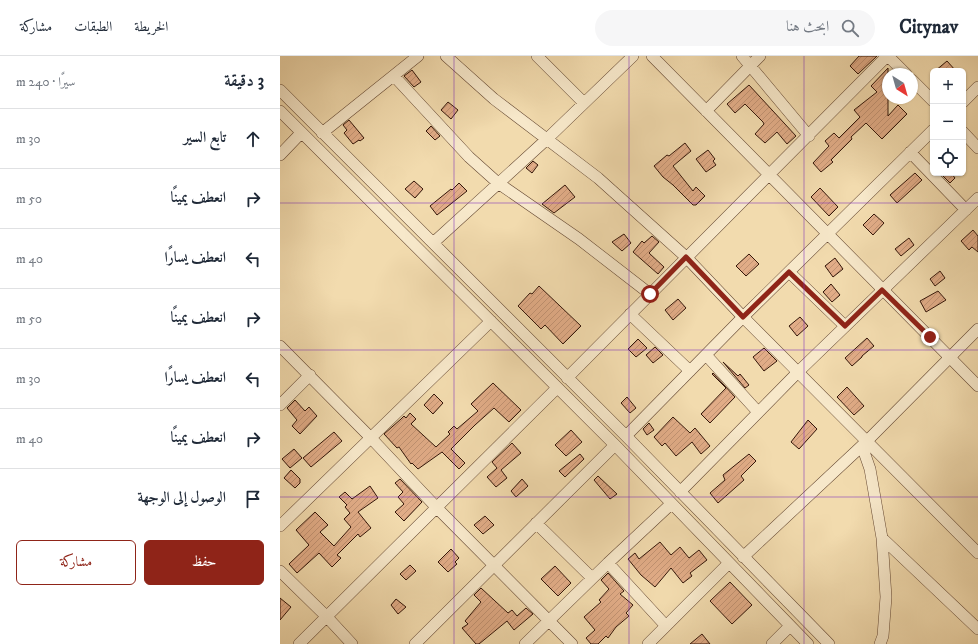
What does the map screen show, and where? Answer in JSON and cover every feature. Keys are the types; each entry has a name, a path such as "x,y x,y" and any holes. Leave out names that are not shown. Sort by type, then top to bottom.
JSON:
{"street":[{"path":"322,133 418,56"},
{"path":"446,56 494,99 598,178 686,257 798,372 864,444 978,553"},
{"path":"537,56 584,103"},
{"path":"433,244 547,139 633,56"},
{"path":"652,56 978,386"},
{"path":"742,56 809,136"},
{"path":"706,110 760,56"},
{"path":"567,378 888,56 900,68"},
{"path":"394,76 469,157 498,183 579,238 650,294"},
{"path":"918,86 930,98"},
{"path":"966,99 978,87"},
{"path":"280,90 626,436 828,644"},
{"path":"280,111 615,446 808,644"},
{"path":"280,155 301,133"},
{"path":"626,436 743,317 930,133"},
{"path":"966,135 978,148"},
{"path":"910,152 966,210"},
{"path":"680,492 798,372 978,198"},
{"path":"789,272 845,326"},
{"path":"630,314 690,371"},
{"path":"280,526 491,321"},
{"path":"743,556 864,444 978,329"},
{"path":"280,346 310,375 437,508 572,644"},
{"path":"706,355 758,412"},
{"path":"280,405 310,375"},
{"path":"299,644 557,388"},
{"path":"864,444 882,538 886,597 880,644"},
{"path":"415,644 615,446"},
{"path":"525,644 592,578 671,504"},
{"path":"536,523 592,578"},
{"path":"882,538 978,629"},
{"path":"608,563 666,626"},
{"path":"648,644 729,563"},
{"path":"280,571 352,644"},
{"path":"772,644 790,626"}],"building":[{"path":"859,56 877,56 858,74 850,66"},
{"path":"947,61 953,68 939,68"},
{"path":"412,70 421,82 414,87 404,76"},
{"path":"882,74 882,104 888,104 888,116 898,105 907,114 882,139 866,123 851,137 852,139 831,160 833,162 821,172 813,163 829,146 825,141 834,133 839,138 860,117 854,110 877,92 871,86"},
{"path":"749,85 796,136 787,144 777,132 765,143 755,134 764,124 763,122 745,104 735,113 727,104"},
{"path":"448,102 458,110 451,119 441,110"},
{"path":"349,120 364,138 353,144 344,133 347,130 343,125"},
{"path":"431,126 440,136 435,140 426,131"},
{"path":"685,143 691,151 673,166 693,191 696,187 705,196 696,205 693,205 663,177 654,166"},
{"path":"708,150 715,159 713,161 716,165 706,172 696,159"},
{"path":"533,161 538,165 532,173 526,168"},
{"path":"915,173 922,180 897,203 890,195"},
{"path":"943,176 953,176 955,178 950,183"},
{"path":"414,181 423,189 415,198 405,189"},
{"path":"459,183 467,191 437,215 430,206"},
{"path":"565,185 575,197 554,213 542,204"},
{"path":"820,188 838,207 829,216 811,197"},
{"path":"874,214 884,223 873,235 863,225"},
{"path":"973,230 978,236 978,252 972,247 969,250 961,241"},
{"path":"624,234 631,243 622,251 612,242"},
{"path":"652,236 659,242 649,253 664,267 658,274 633,252 642,241 644,243"},
{"path":"909,238 914,245 901,256 895,249"},
{"path":"749,254 759,264 746,276 736,266"},
{"path":"835,258 843,269 833,277 825,266"},
{"path":"940,271 945,278 935,286 930,279"},
{"path":"831,284 840,295 832,302 823,292"},
{"path":"539,286 581,326 563,344 545,325 541,329 518,306"},
{"path":"938,291 946,300 926,312 920,301"},
{"path":"678,299 686,308 673,320 665,310"},
{"path":"800,317 808,326 797,336 789,326"},
{"path":"867,338 874,346 852,366 845,358"},
{"path":"638,339 647,348 636,357 628,349"},
{"path":"655,347 663,355 653,363 646,355"},
{"path":"764,348 777,361 764,371 753,357"},
{"path":"723,362 738,376 740,374 749,385 745,388"},
{"path":"713,373 735,397 710,423 701,414 726,388 712,374"},
{"path":"493,383 521,410 509,422 494,408 475,425 451,449 465,463 459,469 442,452 418,469 412,463 411,464 399,447 397,448 384,434 404,416 406,418 410,413 416,419 411,424 436,447 450,434 448,432 454,426 457,429 478,411 471,404"},
{"path":"847,387 864,406 854,415 837,397"},
{"path":"434,394 443,403 433,414 424,405"},
{"path":"627,397 636,408 630,413 621,403"},
{"path":"295,400 305,411 309,407 317,416 300,434 292,426 297,420 287,408"},
{"path":"673,417 690,433 695,428 710,446 701,454 692,442 676,456 665,443 662,446 654,437"},
{"path":"808,420 817,429 799,449 791,442"},
{"path":"649,423 654,430 647,435 643,429"},
{"path":"571,430 582,442 566,456 555,445"},
{"path":"334,432 342,441 311,467 303,458"},
{"path":"512,443 521,453 501,470 507,478 496,487 487,477 497,468 492,462"},
{"path":"294,449 302,458 290,468 282,459"},
{"path":"580,454 584,459 565,477 559,471"},
{"path":"749,454 756,461 741,476 744,480 718,503 710,493 725,480 723,475"},
{"path":"291,470 300,479 300,483 295,488 284,478"},
{"path":"598,476 617,494 610,499 594,480"},
{"path":"400,479 422,502 404,521 395,512 404,504 398,497 403,492 395,483"},
{"path":"522,479 528,486 516,497 511,491"},
{"path":"370,486 378,498 358,512 371,528 360,537 358,534 337,555 341,558 332,567 319,553 297,573 289,564 309,545 296,530 315,512 328,525 320,532 334,546 351,527 344,519 350,513 345,507 347,505 339,497 345,492 352,499"},
{"path":"485,516 494,525 483,534 474,525"},
{"path":"660,542 671,555 680,547 689,558 699,550 707,560 690,573 692,576 683,583 671,568 655,587 641,575 628,559 635,553 639,559"},
{"path":"451,549 459,558 455,562 457,564 448,572 438,562"},
{"path":"410,565 416,571 406,580 400,574"},
{"path":"555,566 571,583 558,596 541,579"},
{"path":"608,573 624,591 620,594 633,605 626,613 629,616 616,627 608,638 606,636 598,644 591,644 586,638 595,630 584,617 601,602 599,600 609,589 601,580"},
{"path":"730,582 752,605 732,624 710,601"},
{"path":"481,588 508,613 512,610 517,616 526,608 533,614 514,630 507,621 479,644 476,644 462,628 468,624 465,621 481,602 474,595"},
{"path":"280,598 291,607 280,620"},
{"path":"396,599 406,607 398,614 391,605"},
{"path":"702,634 710,644 690,644"}],"route":[{"path":"650,294 686,257 743,317 789,272 845,326 882,290 930,337"}]}
